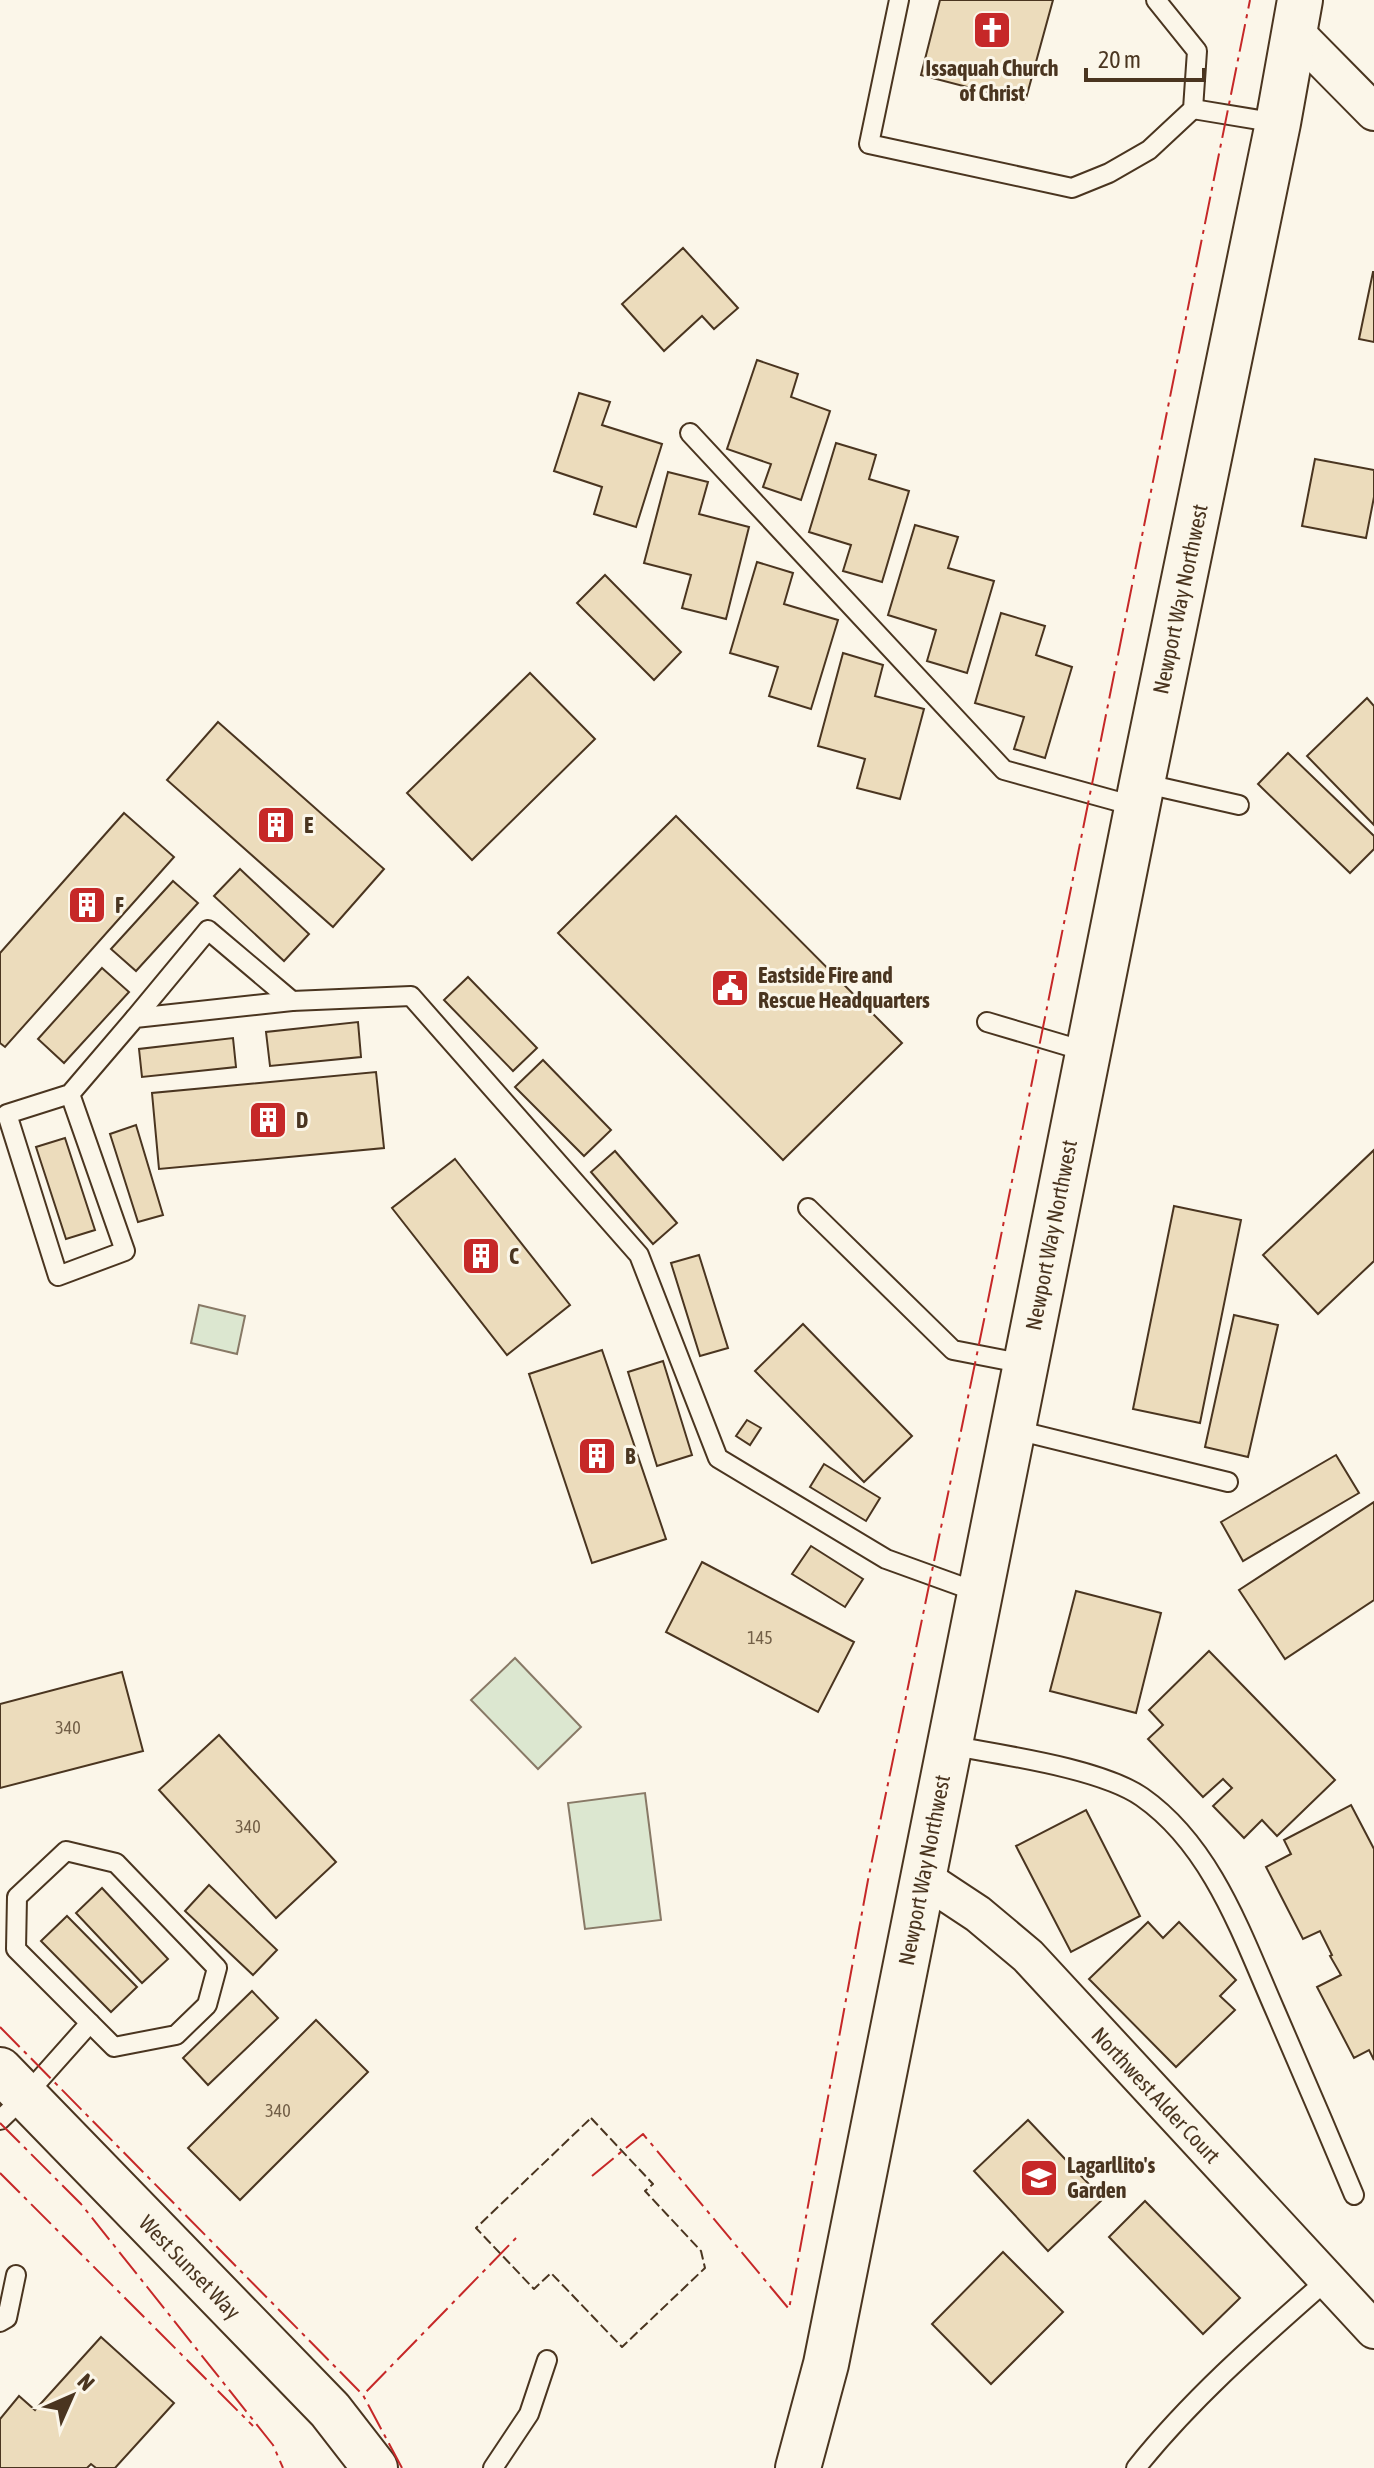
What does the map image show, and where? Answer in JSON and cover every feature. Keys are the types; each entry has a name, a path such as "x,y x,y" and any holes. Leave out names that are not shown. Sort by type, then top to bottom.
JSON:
{"street":[{"path":"1297,15 1374,112"},
{"name":"Newport Way Northwest","path":"798,2468 826,2364 1025,1364 1278,123 1297,15"},
{"name":"Northwest Alder Court","path":"922,1877 978,1914 1028,1956 1374,2330"},
{"name":"West Sunset Way","path":"8,2095 330,2410 375,2468"}],"lane":[{"path":"899,0 869,144 1072,188 1109,173 1149,150 1193,109 1197,51 1156,0"},
{"path":"1193,109 1278,123"},
{"path":"690,433 1004,770 1140,795 1239,805"},
{"path":"70,1094 125,1251 58,1276 7,1114 70,1094 208,930 292,1001"},
{"path":"135,1018 292,1001 411,996 639,1255 718,1458 886,1559 980,1593"},
{"path":"987,1022 1088,1052"},
{"path":"808,1208 953,1350 1025,1364"},
{"path":"1012,1429 1228,1482"},
{"path":"949,1745 1101,1778 1140,1796 1173,1823 1208,1868 1235,1917 1354,2195"},
{"path":"66,1851 116,1863 217,1968 207,2005 176,2035 114,2047 90,2023 16,1949 17,1897 66,1851"},
{"path":"8,2095 90,2023"},
{"path":"0,2322 7,2318 16,2275"},
{"path":"1136,2468 1176,2420 1327,2280"},
{"path":"493,2468 529,2414 547,2360"}],"green space":[{"path":"199,1305 245,1316 237,1354 191,1343"},
{"path":"515,1658 581,1727 538,1769 471,1700"},
{"path":"645,1793 661,1920 585,1929 568,1803"}],"building":[{"path":"940,0 1053,0 1025,102 921,75"},
{"path":"683,248 738,308 714,329 702,316 664,351 622,304"},
{"path":"1374,272 1374,342 1359,339"},
{"path":"757,360 798,374 791,397 830,411 801,500 763,487 771,464 727,449"},
{"path":"579,393 610,402 602,425 662,444 636,527 594,514 602,487 554,471"},
{"path":"836,443 876,455 869,479 909,491 882,582 843,571 851,545 809,532"},
{"path":"1315,459 1374,470 1374,497 1366,538 1302,526"},
{"path":"668,472 708,482 699,514 749,527 726,619 682,608 691,575 644,563"},
{"path":"915,525 958,537 948,568 994,581 967,673 927,661 936,630 888,615"},
{"path":"757,562 793,573 784,604 838,620 811,709 769,696 778,667 730,653"},
{"path":"605,575 681,652 654,680 577,603"},
{"path":"1001,613 1045,626 1036,655 1072,667 1045,758 1014,749 1024,717 975,703"},
{"path":"843,653 883,665 875,696 924,709 900,799 857,788 865,759 818,746"},
{"path":"530,673 595,739 472,860 407,793"},
{"path":"1367,698 1374,706 1374,825 1307,756"},
{"name":"E","path":"218,722 384,869 333,927 167,780"},
{"path":"1288,753 1374,836 1374,849 1350,873 1258,784"},
{"name":"F","path":"124,813 174,857 5,1047 0,1043 0,953"},
{"name":"Eastside Fire and Rescue Headquarters","path":"676,816 902,1043 783,1160 558,933"},
{"path":"240,869 309,934 284,961 214,896"},
{"path":"173,881 198,903 136,971 111,949"},
{"path":"102,968 129,992 64,1063 38,1039"},
{"path":"468,977 537,1048 513,1071 444,1000"},
{"path":"358,1022 361,1057 270,1066 266,1032"},
{"path":"233,1038 236,1067 142,1077 139,1049"},
{"path":"543,1060 611,1130 584,1156 515,1087"},
{"name":"D","path":"376,1072 384,1148 159,1169 152,1093"},
{"path":"136,1125 163,1215 138,1222 110,1134"},
{"path":"65,1138 95,1230 66,1239 36,1147"},
{"path":"1374,1150 1374,1261 1318,1314 1263,1255"},
{"path":"615,1151 677,1223 653,1244 591,1172"},
{"name":"C","path":"455,1159 570,1305 507,1355 392,1208"},
{"path":"1174,1206 1241,1220 1200,1423 1133,1409"},
{"path":"699,1255 728,1348 700,1356 671,1263"},
{"path":"1234,1315 1278,1325 1248,1457 1205,1447"},
{"path":"803,1324 912,1436 864,1482 755,1371"},
{"name":"B","path":"602,1350 666,1539 592,1563 529,1374"},
{"path":"663,1361 692,1455 657,1466 628,1372"},
{"path":"747,1420 761,1428 750,1445 736,1436"},
{"path":"1336,1455 1359,1493 1243,1561 1221,1522"},
{"path":"824,1464 880,1498 866,1521 810,1487"},
{"path":"1374,1502 1374,1600 1285,1659 1239,1590"},
{"path":"811,1546 863,1579 845,1607 792,1574"},
{"path":"702,1562 854,1642 818,1712 666,1632"},
{"path":"1076,1591 1161,1613 1136,1713 1050,1691"},
{"path":"1209,1651 1335,1780 1277,1836 1262,1820 1244,1838 1213,1806 1232,1788 1223,1779 1203,1797 1148,1739 1163,1725 1149,1710"},
{"path":"122,1672 143,1751 0,1788 0,1704"},
{"path":"219,1735 336,1862 276,1918 159,1790"},
{"path":"1351,1805 1374,1849 1374,2060 1369,2050 1354,2058 1317,1987 1341,1975 1332,1955 1320,1931 1303,1939 1266,1867 1291,1854 1284,1840"},
{"path":"1086,1810 1140,1916 1071,1952 1016,1846"},
{"path":"209,1885 277,1950 253,1975 185,1911"},
{"path":"102,1888 168,1959 142,1983 76,1913"},
{"path":"67,1916 137,1987 111,2012 41,1941"},
{"path":"1148,1922 1163,1938 1179,1922 1236,1980 1220,1996 1235,2010 1176,2067 1089,1979"},
{"path":"252,1991 278,2018 208,2085 183,2058"},
{"path":"316,2020 368,2072 240,2200 188,2148"},
{"path":"1028,2120 1103,2199 1048,2251 974,2171"},
{"path":"1145,2201 1240,2298 1203,2334 1109,2237"},
{"path":"1003,2252 1063,2312 991,2384 932,2324"},
{"path":"101,2337 174,2403 115,2468 96,2468 91,2464 87,2468 0,2468 0,2419 19,2396 35,2410"}],"fence":[{"path":"591,2118 653,2184 645,2191 701,2251 705,2268 622,2347 551,2273 534,2289 476,2228 591,2118"}],"power":[{"path":"592,2176 643,2134 789,2309 868,1880 1250,0"},
{"path":"0,2027 363,2395"},
{"path":"0,2123 81,2204 273,2445 283,2468"},
{"path":"0,2173 253,2426"},
{"path":"402,2468 363,2395 517,2237"}],"place":[{"name":"Issaquah Church of Christ","path":"992,30"},
{"name":"E","path":"276,825"},
{"name":"F","path":"87,905"},
{"name":"Eastside Fire and Rescue Headquarters","path":"730,988"},
{"name":"D","path":"268,1120"},
{"name":"C","path":"481,1256"},
{"name":"B","path":"597,1456"},
{"name":"Lagarllito's Garden","path":"1039,2178"}]}
